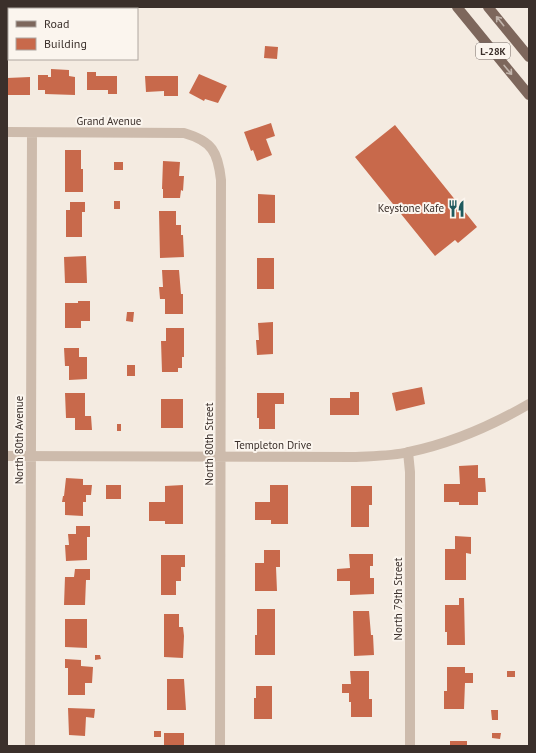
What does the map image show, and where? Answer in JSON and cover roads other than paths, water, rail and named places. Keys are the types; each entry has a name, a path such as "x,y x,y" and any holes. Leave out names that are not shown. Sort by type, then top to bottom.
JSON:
{"main road":[{"name":"L-28K","path":"457,7 529,95"},
{"name":"L-28K","path":"488,7 529,57"}],"street":[{"name":"Grand Avenue","path":"7,132 184,133 199,137 209,145"},
{"name":"North 80th Avenue","path":"30,746 32,133"},
{"name":"North 80th Street","path":"209,145 217,156 220,164 221,180 220,746"},
{"name":"Templeton Drive","path":"7,456 356,457 408,452 458,438 490,425 529,404"},
{"name":"North 79th Street","path":"408,452 410,472 410,746"}],"place":[{"name":"Keystone Kafe","path":"457,208"}]}
